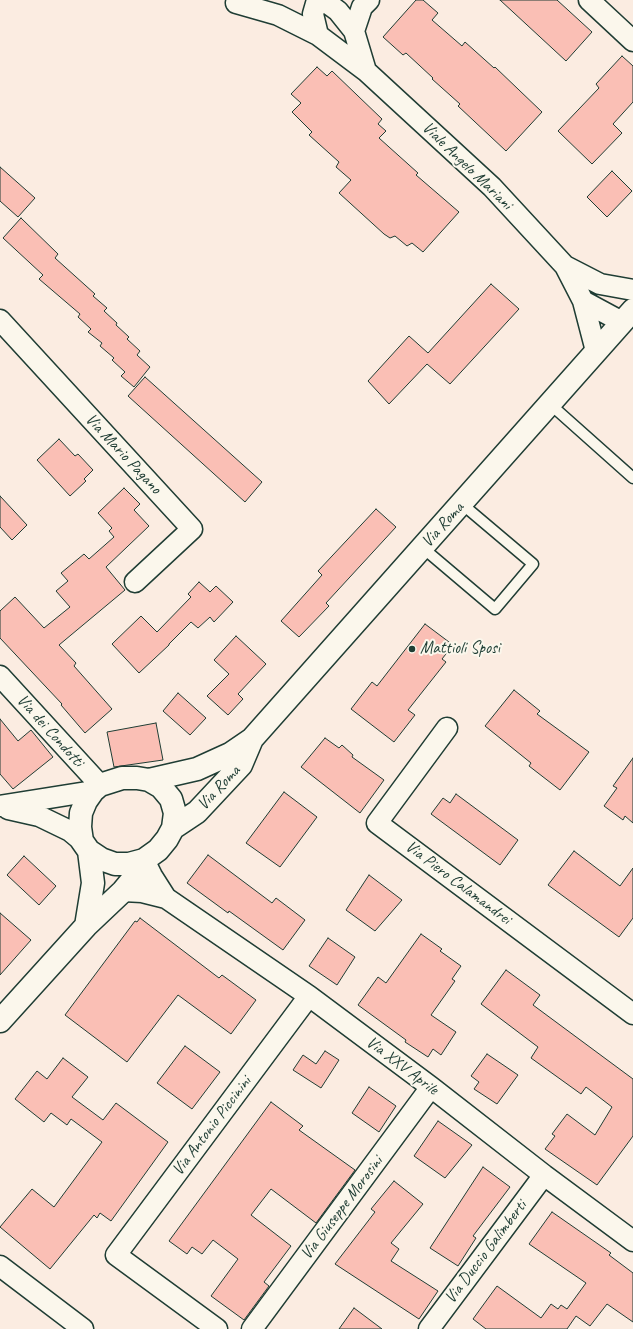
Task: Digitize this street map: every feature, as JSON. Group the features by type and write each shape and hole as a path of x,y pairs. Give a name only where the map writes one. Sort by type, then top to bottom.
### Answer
{"main road":[{"name":"Via Roma","path":"149,780 197,769 230,754 252,739 628,316"},
{"name":"Via Roma","path":"173,828 197,812 241,765 252,739"},
{"path":"86,846 101,860 114,864 129,864 144,860 158,850 167,839 173,828 175,813 171,799 161,787 149,780 122,778 96,788 86,801 81,813 80,827 86,846 93,883 86,926"},
{"path":"0,1021 86,926 123,891 137,874 144,860"}],"street":[{"path":"231,1 271,0"},
{"path":"317,0 313,14 318,35"},
{"path":"323,0 338,11 354,31 366,71"},
{"path":"354,31 362,6 368,0"},
{"path":"589,0 633,41"},
{"name":"Viale Angelo Mariani","path":"231,1 278,15 318,35 366,71 492,187 564,266 583,301 596,351"},
{"name":"Viale Angelo Mariani","path":"564,266 600,284 633,290"},
{"path":"600,284 628,316"},
{"path":"583,301 628,316"},
{"name":"Via Mario Pagano","path":"0,320 192,529 135,582"},
{"name":"Via dei Condotti","path":"0,676 96,788"},
{"name":"Via Piero Calamandrei","path":"446,728 377,823 633,1014"},
{"path":"0,807 96,788"},
{"path":"0,807 39,816 70,831 86,846"},
{"name":"Via XXV Aprile","path":"144,860 166,898"},
{"name":"Via XXV Aprile","path":"123,891 142,892 166,898 309,996 633,1241"},
{"name":"Via Antonio Piccinini","path":"217,1329 116,1255 309,996"},
{"name":"Via Giuseppe Morosini","path":"252,1329 431,1087"},
{"name":"Via Duccio Galimberti","path":"429,1329 544,1175"},
{"path":"0,1266 82,1329"}],"lane":[{"path":"550,404 633,478"},
{"path":"422,548 495,609 533,564 462,504"}],"building":[{"path":"416,0 423,0 438,13 432,20 462,46 465,42 494,68 495,67 542,112 506,151 458,106 460,104 432,79 433,78 406,53 403,55 383,37"},
{"path":"500,0 557,0 592,32 566,61"},
{"path":"622,56 633,66 633,102 613,124 622,133 592,164 558,131 599,88 596,84"},
{"path":"317,67 327,76 332,71 382,119 378,124 386,131 379,138 418,173 416,175 459,212 423,252 412,243 407,246 395,236 390,238 384,234 339,193 351,180 336,167 339,162 309,135 312,132 292,112 301,103 291,94"},
{"path":"0,167 35,198 18,217 0,201"},
{"path":"612,171 632,191 607,217 587,197"},
{"path":"21,218 58,254 55,258 95,294 93,296 107,308 104,311 129,337 127,339 140,351 137,355 150,367 134,387 121,376 125,372 112,360 114,358 100,346 102,343 88,332 91,329 78,317 80,314 39,279 43,275 3,238"},
{"path":"491,284 519,309 450,384 427,364 389,404 368,381 409,336 428,353"},
{"path":"145,377 262,482 245,502 128,396"},
{"path":"59,439 75,456 78,454 93,470 84,479 86,481 70,496 37,460"},
{"path":"124,488 140,504 134,510 149,526 106,567 125,590 59,645 76,663 74,666 112,709 85,733 61,705 62,704 0,638 0,611 15,597 44,628 70,607 56,591 68,581 61,573 84,554 89,559 114,537 109,531 112,528 98,513"},
{"path":"0,496 27,525 12,540 0,527"},
{"path":"376,509 396,527 326,603 329,606 299,637 281,621 322,575 318,571"},
{"path":"199,582 210,592 216,586 233,602 214,622 210,617 198,628 191,622 139,673 112,644 141,616 157,632 191,597 188,594"},
{"path":"425,624 453,645 442,659 446,662 408,710 415,715 394,742 351,709 372,682 377,686"},
{"path":"236,636 266,664 238,694 243,699 228,715 207,696 229,674 214,660"},
{"path":"514,690 540,711 537,714 589,752 560,790 529,766 531,763 485,726"},
{"path":"178,693 206,718 190,735 163,711"},
{"path":"0,719 18,741 31,730 53,757 13,789 0,774"},
{"path":"156,723 163,760 114,767 107,732"},
{"path":"325,738 339,748 342,745 353,755 352,757 384,780 360,813 301,767"},
{"path":"633,758 633,823 625,816 623,820 604,806 617,788 613,786"},
{"path":"284,792 317,817 280,867 246,843"},
{"path":"456,794 518,840 500,865 431,814 443,798 450,803"},
{"path":"574,851 620,886 633,868 633,918 619,937 548,885"},
{"path":"208,855 272,903 276,898 305,920 283,950 187,883"},
{"path":"24,856 56,886 39,905 7,875"},
{"path":"369,875 402,900 375,931 346,910"},
{"path":"0,913 31,940 0,975"},
{"path":"140,918 219,978 222,975 256,1000 231,1034 178,995 127,1062 65,1015 135,921 137,922"},
{"path":"421,934 442,949 440,951 461,966 452,979 455,981 431,1015 456,1032 441,1055 433,1049 428,1057 405,1042 406,1040 358,1005 378,977 386,983"},
{"path":"328,938 355,957 337,985 309,966"},
{"path":"506,970 540,995 533,1005 633,1079 633,1136 597,1185 545,1149 555,1136 552,1134 567,1114 595,1135 612,1107 586,1087 581,1094 531,1058 538,1047 481,1004"},
{"path":"185,1046 220,1072 192,1109 157,1083"},
{"path":"325,1051 339,1060 321,1088 293,1070 303,1055 316,1064"},
{"path":"487,1054 518,1075 497,1104 474,1089 479,1082 471,1076"},
{"path":"63,1058 88,1077 72,1097 103,1120 116,1103 168,1142 111,1221 100,1213 97,1218 94,1215 50,1269 0,1227 32,1189 54,1207 102,1142 71,1119 67,1125 51,1113 44,1122 15,1099 37,1071 47,1079"},
{"path":"369,1087 396,1106 379,1132 352,1113"},
{"path":"271,1102 303,1126 299,1130 355,1170 316,1223 271,1189 251,1215 291,1246 264,1282 269,1286 244,1320 211,1296 238,1259 213,1240 202,1254 192,1247 187,1254 169,1241"},
{"path":"438,1121 472,1145 445,1178 414,1156"},
{"path":"483,1167 510,1187 473,1236 476,1238 458,1266 430,1248"},
{"path":"394,1181 423,1204 391,1243 399,1249 391,1261 438,1291 419,1319 335,1264 375,1212 371,1209"},
{"path":"552,1212 611,1253 609,1255 633,1273 633,1322 607,1304 590,1326 576,1316 567,1329 486,1329 473,1319 497,1286 541,1318 551,1304 558,1309 561,1305 567,1309 586,1283 529,1244"},
{"path":"354,1308 382,1329 339,1329"}],"place":[{"name":"Mattioli Sposi","path":"412,649"}]}
